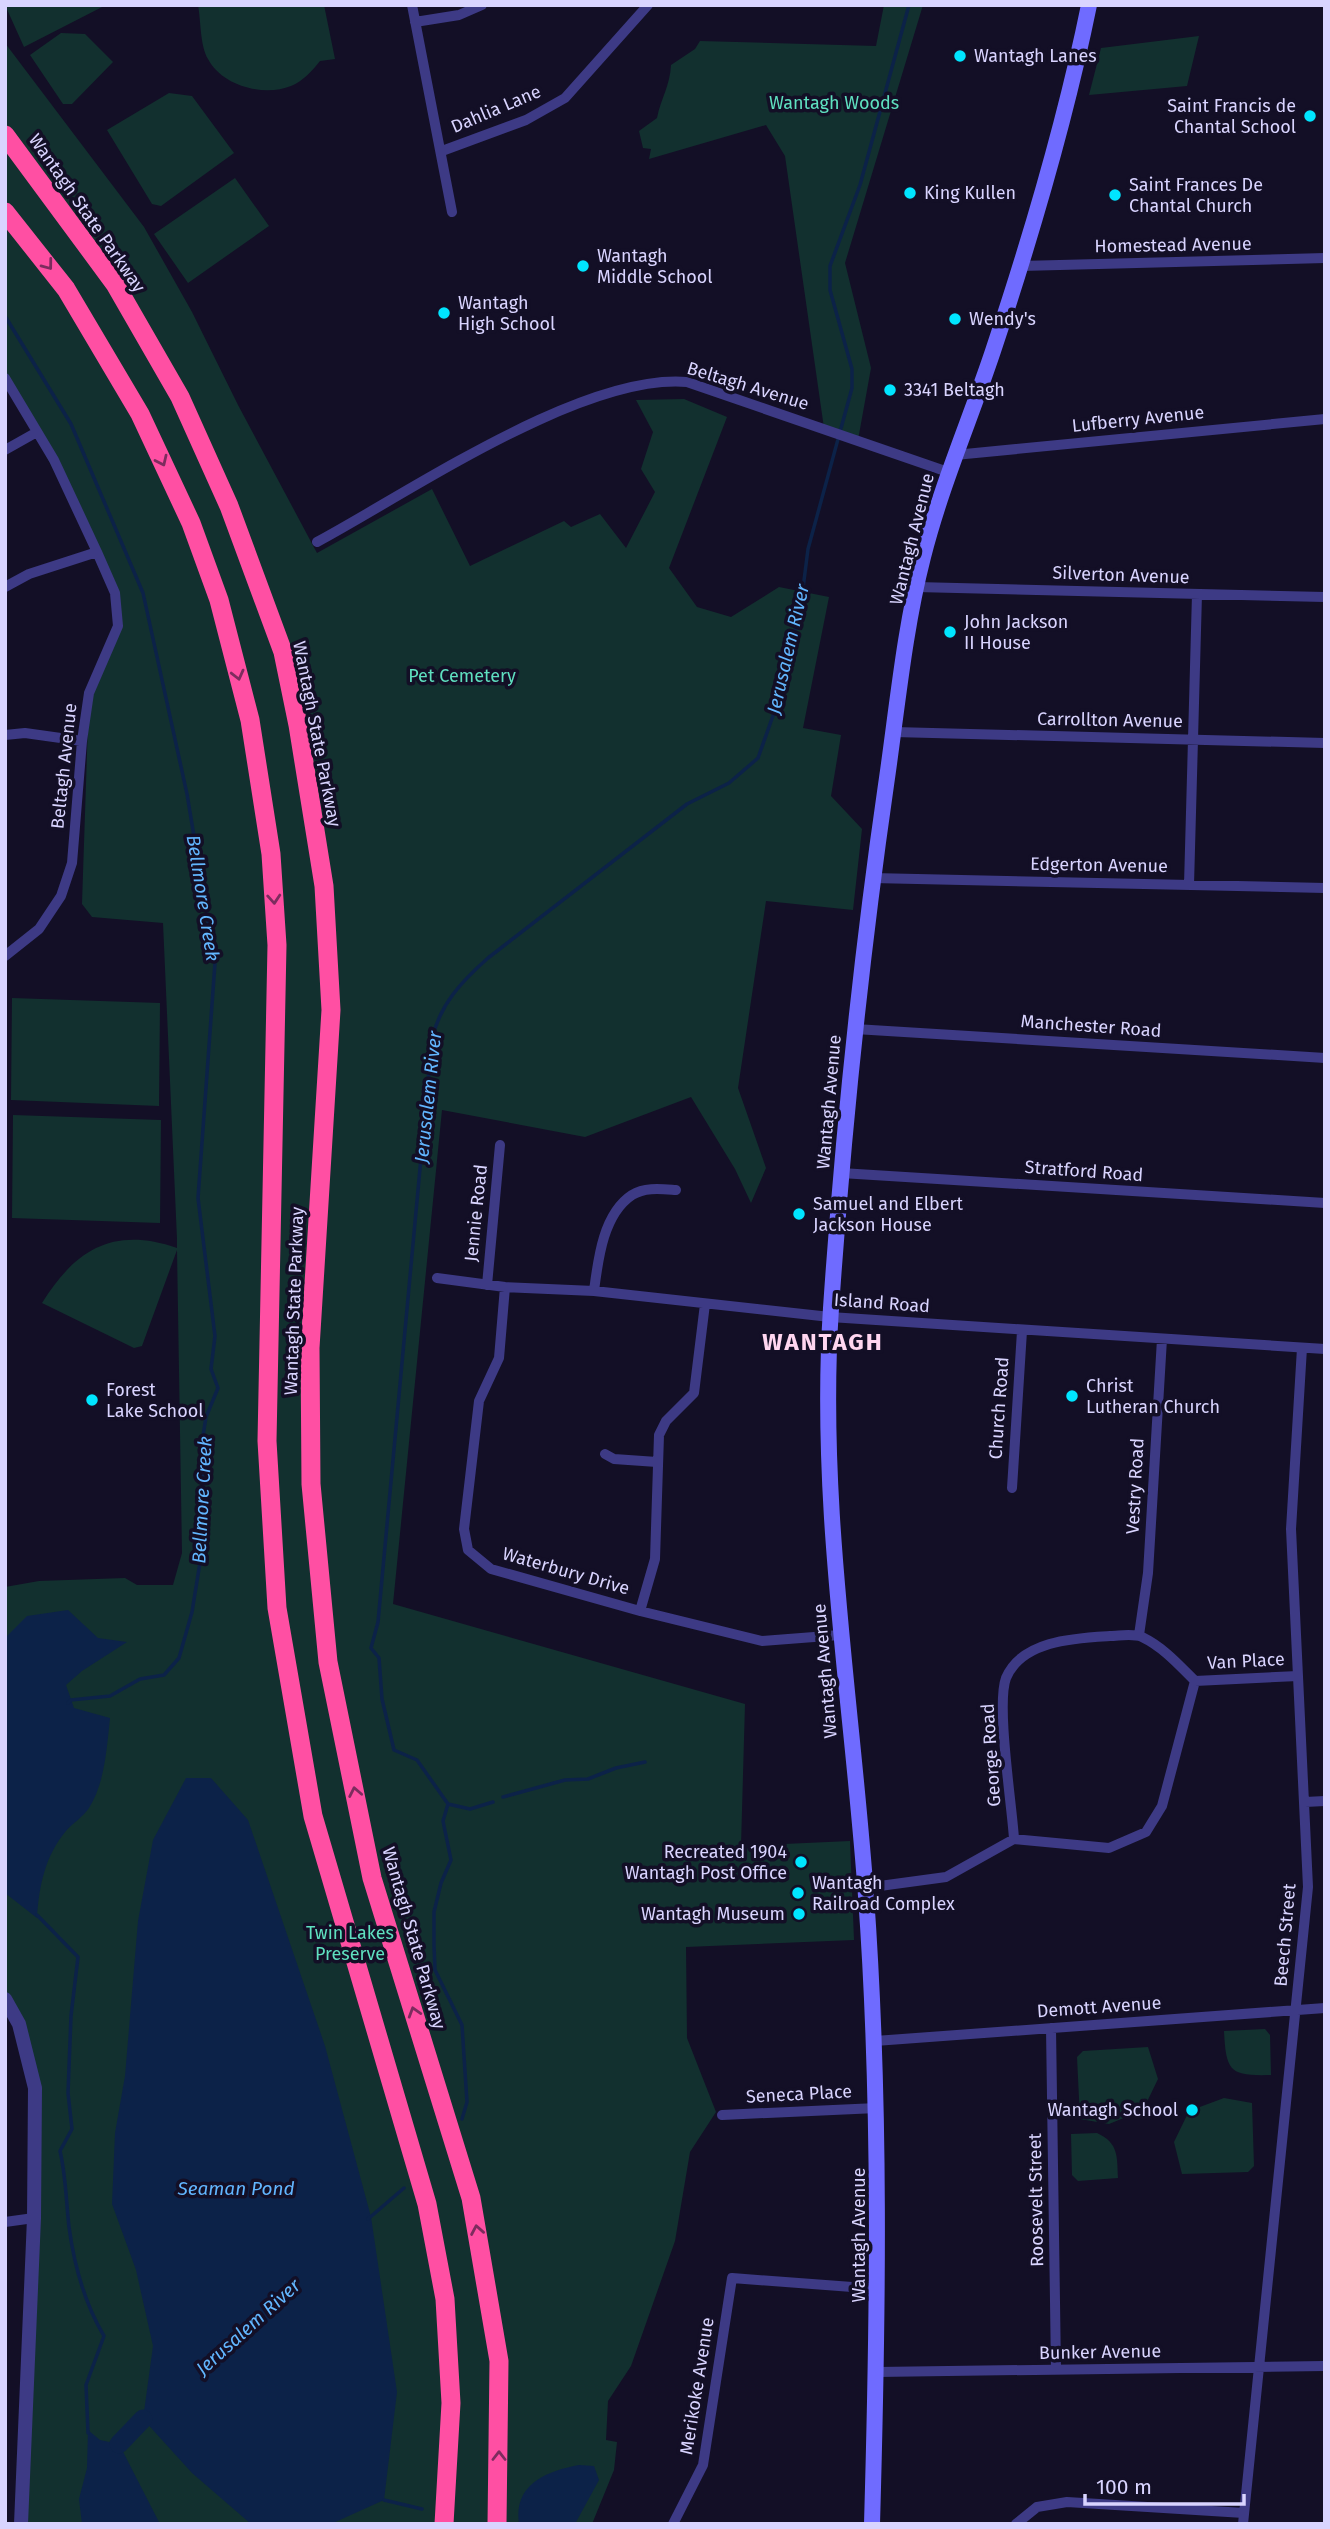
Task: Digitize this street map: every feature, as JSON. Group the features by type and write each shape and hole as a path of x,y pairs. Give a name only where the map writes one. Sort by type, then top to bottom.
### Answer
{"highway":[{"name":"Wantagh State Parkway","path":"5,135 115,284 180,397 229,506 285,664 324,886 331,1010 310,1348 311,1483 328,1662 372,1878 471,2198 499,2361 497,2524"},
{"name":"Wantagh State Parkway","path":"5,212 66,289 140,414 191,523 219,600 250,720 271,854 277,945 267,1441 277,1608 313,1816 427,2204 442,2286 451,2403 444,2524"}],"main road":[{"name":"Wantagh Avenue","path":"873,2524 879,2288 875,2041 865,1888 841,1635 829,1441 830,1317 841,1173 873,878 916,587 947,472 1021,266 1069,97 1089,5"}],"street":[{"path":"412,5 452,212"},
{"path":"415,22 459,15 482,5"},
{"name":"Dahlia Lane","path":"442,151 526,120 565,98 648,5"},
{"name":"Homestead Avenue","path":"1021,266 1325,258"},
{"name":"Beltagh Avenue","path":"5,378 54,460 97,552 115,593 118,626 89,694 82,741 72,863 61,896 39,929 5,956"},
{"name":"Beltagh Avenue","path":"317,542 547,414 662,380 687,382 947,472"},
{"name":"Lufberry Avenue","path":"955,455 1325,419"},
{"path":"5,450 37,432"},
{"path":"5,587 29,574 97,552"},
{"name":"Silverton Avenue","path":"916,587 1325,597"},
{"path":"1189,885 1197,594"},
{"name":"Carrollton Avenue","path":"894,732 1325,743"},
{"path":"5,735 25,733 82,741"},
{"name":"Edgerton Avenue","path":"873,878 1325,888"},
{"name":"Manchester Road","path":"855,1029 1325,1058"},
{"name":"Jennie Road","path":"487,1285 500,1145"},
{"name":"Stratford Road","path":"841,1173 1325,1203"},
{"path":"594,1291 600,1251 623,1203 633,1194 649,1189 676,1190"},
{"name":"Island Road","path":"437,1278 505,1287 594,1291 830,1317 1325,1349"},
{"name":"Waterbury Drive","path":"505,1287 499,1358 479,1401 464,1529 468,1550 491,1569 640,1611 762,1641 841,1635"},
{"path":"640,1611 655,1559 657,1462 661,1427 688,1401 698,1383 705,1304"},
{"name":"Church Road","path":"1012,1488 1022,1331"},
{"name":"Vestry Road","path":"1139,1635 1148,1573 1162,1339"},
{"name":"Beech Street","path":"1244,2519 1308,1887 1291,1529 1302,1348"},
{"path":"605,1454 614,1459 657,1462"},
{"path":"865,1888 946,1877 1014,1839 1109,1848 1146,1832 1162,1806 1195,1681 1168,1654 1139,1635"},
{"name":"George Road","path":"1014,1839 1002,1703 1007,1678 1032,1650 1072,1638 1139,1635"},
{"name":"Van Place","path":"1195,1681 1298,1676"},
{"path":"1305,1802 1325,1801"},
{"path":"5,1999 19,2024 34,2088 34,2218 21,2524"},
{"name":"Demott Avenue","path":"875,2041 1325,2008"},
{"name":"Roosevelt Street","path":"1051,2028 1056,2370"},
{"name":"Seneca Place","path":"722,2115 877,2108"},
{"path":"5,2222 34,2218"},
{"name":"Merikoke Avenue","path":"673,2524 703,2465 732,2278 879,2288"},
{"name":"Bunker Avenue","path":"877,2372 1325,2366"},
{"path":"1016,2524 1037,2507 1067,2502 1244,2519"}],"green space":[{"path":"5,5 106,5 24,47"},
{"path":"198,5 324,5 335,59 320,61 291,86 269,90 245,87 223,76 205,54"},
{"name":"Wantagh Woods","path":"884,5 923,5 845,263 871,368 858,440 824,428 785,156 766,125 649,159 651,149 643,148 639,131 657,118 671,65 695,49 700,41 876,46"},
{"path":"61,33 85,34 113,62 72,104 63,104 30,55"},
{"path":"1199,36 1187,86 1089,95 1101,48"},
{"name":"Twin Lakes Preserve","path":"5,43 144,227 192,312 317,553 432,489 470,566 564,521 571,527 600,514 626,548 655,492 641,469 653,432 636,400 684,399 727,417 669,568 697,607 731,617 779,587 829,597 803,728 841,735 831,796 862,829 853,910 766,901 738,1088 766,1168 751,1203 735,1169 691,1097 585,1137 442,1110 393,1604 745,1704 741,1846 850,1841 854,1940 686,1947 687,2038 716,2112 690,2152 675,2241 631,2366 608,2401 606,2440 617,2442 614,2470 592,2524 27,2524 38,2200 27,2039 5,1992 5,1587 39,1581 125,1578 137,1585 173,1585 182,1553 177,1250 142,1346 134,1348 42,1303 68,1269 98,1247 134,1240 177,1248 177,1239 163,923 92,917 82,904 89,693 118,626 115,593 97,552 5,378"},
{"path":"169,93 192,96 234,153 161,206 152,204 107,130"},
{"path":"235,178 269,226 188,283 154,234"},
{"path":"12,998 160,1003 159,1106 11,1100"},
{"path":"13,1115 161,1120 160,1223 12,1218"},
{"path":"1265,2029 1270,2035 1271,2075 1247,2074 1233,2069 1226,2055 1224,2031"},
{"path":"1148,2047 1158,2079 1143,2110 1109,2124 1080,2119 1077,2057 1083,2051"},
{"path":"1224,2098 1252,2103 1254,2166 1248,2172 1182,2174 1174,2142 1189,2111"},
{"path":"1097,2133 1113,2146 1117,2157 1118,2178 1078,2181 1072,2175 1071,2134"}],"water":[{"path":"68,1610 98,1638 127,1642 82,1671 66,1685 74,1708 110,1718 106,1752 102,1776 94,1798 87,1811 59,1841 48,1861 39,1894 37,1918 5,1893 5,1638 27,1616"},
{"name":"Seaman Pond","path":"186,1778 211,1778 248,1820 325,2046 371,2217 397,2392 384,2500 331,2524 251,2524 192,2473 143,2419 153,2346 136,2270 112,2204 115,2133 125,2076 138,1921 153,1840"},
{"path":"88,2430 100,2440 119,2444 160,2524 82,2524 79,2499 87,2468"},
{"path":"579,2465 594,2466 599,2480 575,2524 519,2524 521,2499 527,2489 544,2476"}],"waterway":[{"name":"Jerusalem River","path":"462,2119 467,2102 462,2025 435,1970 434,1912 441,1883 451,1860 443,1821 448,1804 417,1760 394,1750 382,1699 379,1658 371,1648 378,1622 432,1039 446,1004 469,975 488,958 687,804 729,783 758,758 780,696 801,604 808,549 852,388 852,369 830,290 830,266 860,185 909,5"},
{"name":"Bellmore Creek","path":"5,316 71,424 143,593 187,794 215,963 198,1198 215,1336 211,1369 218,1388 206,1417 203,1436 202,1550 192,1612 179,1658 164,1675 140,1679 110,1696 71,1700 68,1703"},
{"path":"503,1797 565,1780 588,1779 616,1768 645,1762"},
{"path":"448,1804 470,1809 493,1802"},
{"name":"Bellmore Creek","path":"37,1915 78,1957 71,2016 68,2093 72,2129 60,2151 77,2269 91,2311 104,2336 86,2385 88,2433"},
{"name":"Jerusalem River","path":"368,2219 404,2188"},
{"name":"Jerusalem River","path":"117,2447 145,2417"},
{"name":"Jerusalem River","path":"119,2444 143,2419"},
{"path":"384,2500 422,2509"}],"place":[{"name":"Wantagh Lanes","path":"960,56"},
{"name":"Saint Francis de Chantal School","path":"1310,116"},
{"name":"King Kullen","path":"910,193"},
{"name":"Saint Frances De Chantal Church","path":"1115,195"},
{"name":"Wantagh Middle School","path":"583,266"},
{"name":"Wantagh High School","path":"444,313"},
{"name":"Wendy's","path":"955,319"},
{"name":"3341 Beltagh","path":"890,390"},
{"name":"John Jackson II House","path":"950,632"},
{"name":"Samuel and Elbert Jackson House","path":"799,1214"},
{"name":"Christ Lutheran Church","path":"1072,1396"},
{"name":"Forest Lake School","path":"92,1400"},
{"name":"Recreated 1904 Wantagh Post Office","path":"801,1862"},
{"name":"Wantagh Railroad Complex","path":"798,1893"},
{"name":"Wantagh Museum","path":"799,1914"},
{"name":"Wantagh School","path":"1192,2110"}],"district":[{"name":"WANTAGH","path":"823,1342"}],"park label":[{"name":"Pet Cemetery","path":"462,676"}]}
